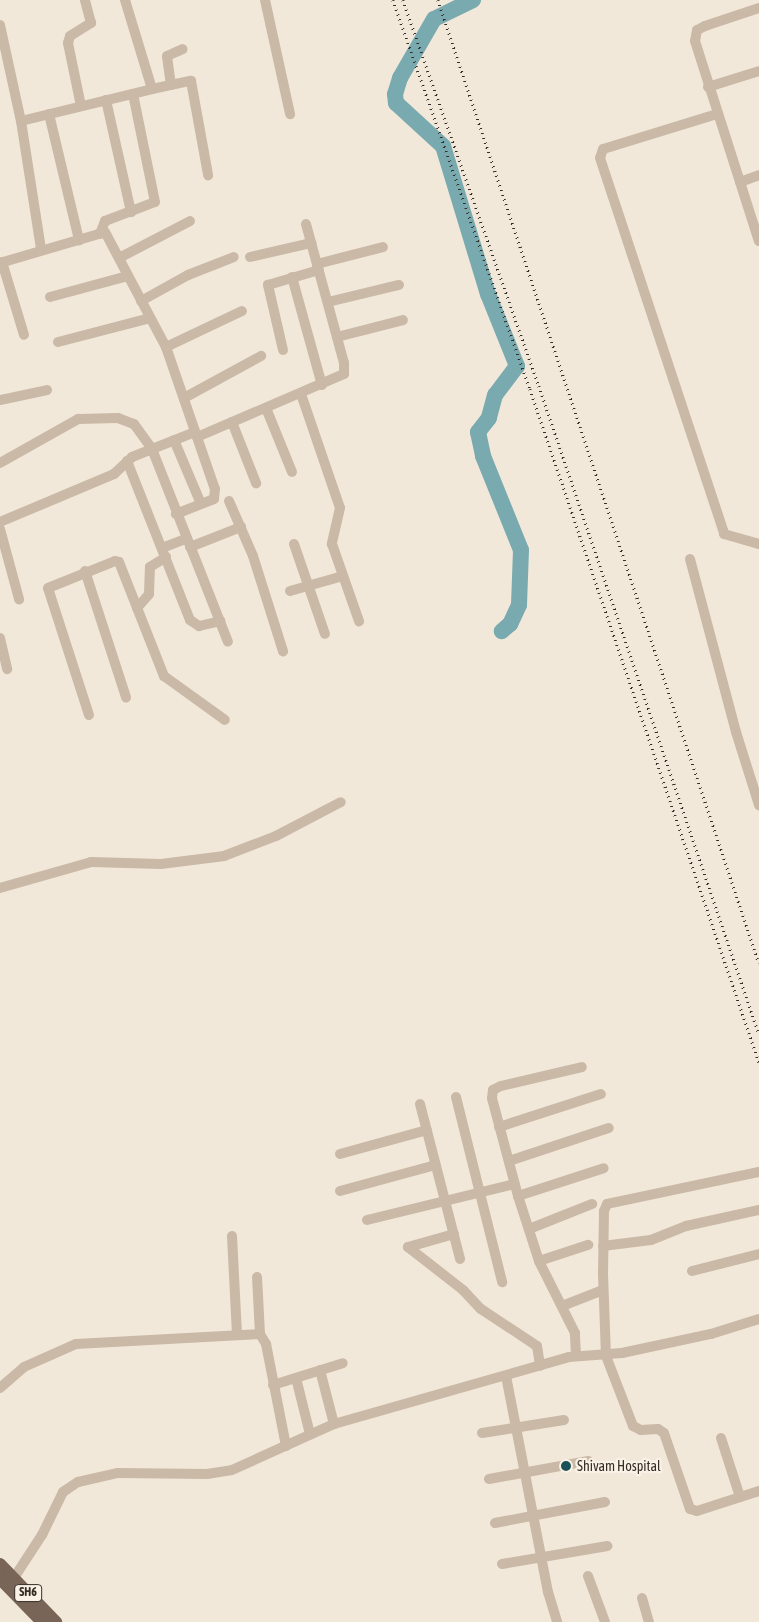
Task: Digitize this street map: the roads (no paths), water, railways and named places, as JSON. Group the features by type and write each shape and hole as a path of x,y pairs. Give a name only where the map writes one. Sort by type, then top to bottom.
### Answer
{"main road":[{"name":"SH6","path":"0,1564 7,1581 42,1622"},
{"name":"SH6","path":"7,1581 56,1622"}],"street":[{"path":"81,106 68,43 70,36 91,22 85,0"},
{"path":"125,0 152,89"},
{"path":"265,0 290,114"},
{"path":"759,8 697,30 695,47 759,241"},
{"path":"0,25 21,121 41,249"},
{"path":"171,85 167,56 183,49"},
{"path":"708,87 759,71"},
{"path":"21,121 191,81 208,175"},
{"path":"100,234 105,221 155,202 133,94"},
{"path":"106,100 131,212"},
{"path":"49,114 79,240"},
{"path":"717,114 603,149 600,158 724,534 759,544"},
{"path":"740,182 759,175"},
{"path":"118,258 190,221"},
{"path":"0,522 114,474 127,461 152,449 232,422 338,378 346,370 306,224"},
{"path":"24,335 1,262 105,232 166,347 216,494 214,499 176,514"},
{"path":"250,257 311,243"},
{"path":"283,350 268,285 383,247"},
{"path":"141,301 188,275 234,257"},
{"path":"50,297 128,276"},
{"path":"292,276 322,385"},
{"path":"328,302 399,285"},
{"path":"166,347 242,311"},
{"path":"58,342 150,318"},
{"path":"337,337 403,320"},
{"path":"184,398 261,356"},
{"path":"0,400 47,390"},
{"path":"301,394 340,508 340,522 332,538 359,621"},
{"path":"266,408 292,472"},
{"path":"0,463 71,422 89,417 118,418 134,424 152,449 228,642"},
{"path":"232,422 256,483"},
{"path":"174,440 201,504"},
{"path":"127,461 194,625 220,621"},
{"path":"229,501 253,556 283,650"},
{"path":"137,608 150,594 150,567 164,553 188,543 240,527"},
{"path":"0,529 3,549 19,599"},
{"path":"294,544 325,634"},
{"path":"690,559 736,732 759,805"},
{"path":"89,715 48,592 52,584 110,562 119,562 164,676 225,720"},
{"path":"85,572 126,697"},
{"path":"290,591 343,576"},
{"path":"0,638 7,669"},
{"path":"0,888 91,862 162,864 224,856 276,836 341,802"},
{"path":"576,1355 575,1333 539,1261 518,1196 499,1127 493,1090 582,1067"},
{"path":"499,1127 601,1094"},
{"path":"456,1097 502,1282"},
{"path":"420,1104 460,1259"},
{"path":"508,1160 609,1128"},
{"path":"340,1154 427,1130"},
{"path":"340,1191 436,1165"},
{"path":"518,1196 604,1168"},
{"path":"759,1172 607,1204 603,1246 606,1356 633,1426 641,1430 658,1429 664,1433 690,1509 697,1511 759,1491"},
{"path":"367,1220 446,1199 515,1184"},
{"path":"529,1229 592,1204"},
{"path":"603,1246 652,1240 686,1226 759,1210"},
{"path":"454,1234 408,1247 463,1290 481,1309 537,1346 540,1366"},
{"path":"232,1236 237,1334"},
{"path":"539,1261 588,1245"},
{"path":"692,1271 759,1254"},
{"path":"257,1277 260,1334 266,1344 286,1446"},
{"path":"562,1306 603,1290"},
{"path":"7,1581 64,1492 78,1482 118,1473 207,1474 232,1470 334,1424 576,1355 606,1356 711,1334 759,1319"},
{"path":"0,1388 24,1367 76,1344 260,1334"},
{"path":"273,1385 343,1363"},
{"path":"320,1370 334,1424"},
{"path":"506,1376 541,1558 557,1622"},
{"path":"296,1378 310,1434"},
{"path":"482,1433 564,1420"},
{"path":"721,1438 740,1497"},
{"path":"489,1479 588,1461"},
{"path":"495,1522 605,1502"},
{"path":"502,1564 607,1546"},
{"path":"588,1576 604,1622"},
{"path":"642,1598 649,1622"}],"waterway":[{"path":"473,0 434,19 400,78 395,94 396,103 443,146 488,294 517,366 495,395 489,418 478,432 483,456 521,550 519,605 510,624 502,631"}],"railway":[{"path":"393,0 530,389 759,1062"},
{"path":"403,0 539,386 759,1034"},
{"path":"438,0 759,963"}],"place":[{"name":"Shivam Hospital","path":"566,1466"}]}
